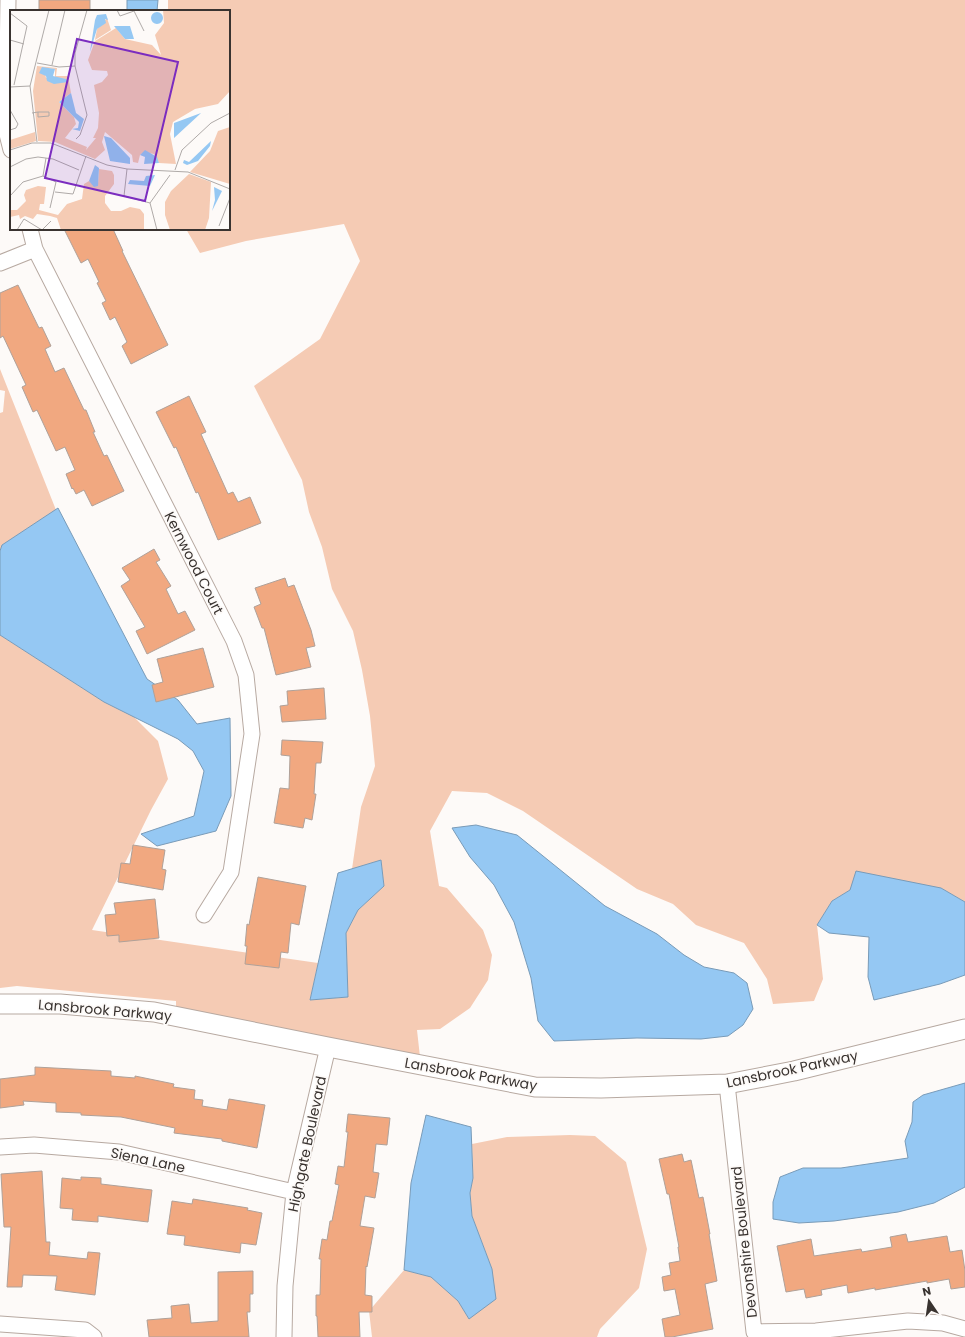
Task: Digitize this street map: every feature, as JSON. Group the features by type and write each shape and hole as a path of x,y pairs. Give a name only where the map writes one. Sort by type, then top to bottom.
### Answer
{"street":[{"path":"8,0 6,130 10,146"},
{"name":"Kernwood Court","path":"30,230 35,249 230,634 246,675 252,734 231,872 204,915"},
{"path":"0,263 35,249"},
{"name":"Lansbrook Parkway","path":"0,1004 60,1004 154,1012 535,1087 601,1088 727,1084 794,1071 965,1029"},
{"name":"Highgate Boulevard","path":"284,1337 285,1286 294,1192 328,1047"},
{"name":"Devonshire Boulevard","path":"727,1084 752,1335 816,1331 908,1320 943,1323 965,1329"},
{"name":"Siena Lane","path":"0,1147 34,1145 119,1152 294,1192"},
{"path":"0,1324 85,1330 94,1337"}],"shaded area":[{"path":"168,0 965,0 965,902 941,888 850,890 832,901 817,925 823,979 814,1001 773,1004 767,979 744,943 696,925 673,904 637,889 523,811 487,793 452,791 430,831 439,886 447,888 483,930 492,955 488,980 470,1008 440,1029 417,1030 420,1057 176,1008 176,1001 17,986 0,988 0,635 104,702 133,716 158,741 168,779 151,810 92,930 318,963 310,1000 348,997 346,933 358,910 384,886 381,860 352,869 361,807 375,766 370,716 353,631 332,589 322,547 309,512 302,480 254,386 320,339 360,261 344,224 246,241 200,253 187,230 230,230 230,10 168,10"},
{"path":"0,369 56,510 2,545 0,551 0,413 3,412 5,391 0,390"},
{"path":"570,1135 595,1136 626,1162 647,1249 639,1288 600,1329 597,1337 372,1337 369,1311 404,1270 431,1277 458,1301 469,1319 492,1269 472,1216 470,1193 473,1178 472,1144 507,1137"}],"water":[{"path":"127,0 158,0 157,10 127,10"},
{"path":"58,508 147,679 178,700 197,724 230,718 231,796 216,831 157,846 141,834 194,816 204,771 193,751 178,739 104,702 0,635 0,551 2,545"},
{"path":"476,825 517,835 605,906 657,934 684,955 704,967 734,973 747,983 753,1009 743,1025 728,1036 701,1039 637,1038 554,1041 538,1021 531,978 514,922 494,885 470,857 452,828"},
{"path":"381,860 384,886 358,910 346,933 348,997 310,1000 338,873"},
{"path":"856,871 941,888 965,902 965,975 940,984 874,1000 868,977 869,937 829,933 817,925 832,901 850,890"},
{"path":"965,1083 965,1187 934,1203 898,1212 834,1221 799,1223 773,1219 773,1202 780,1177 803,1168 841,1168 908,1158 905,1141 912,1122 913,1102 923,1095"},
{"path":"426,1115 471,1127 473,1178 470,1193 472,1216 492,1269 496,1299 469,1319 458,1301 431,1277 404,1270 411,1183"}],"building":[{"path":"39,0 90,0 90,10 39,10"},
{"path":"64,230 113,230 122,251 168,345 131,364 122,346 127,342 115,317 110,320 102,303 106,301 88,259 81,263"},
{"path":"18,285 39,328 42,327 51,346 45,349 55,372 64,368 84,410 86,410 95,432 93,432 104,456 107,455 124,491 92,506 84,490 76,494 73,488 72,489 66,474 75,470 65,447 56,451 37,410 33,412 22,387 26,385 3,336 0,338 0,293"},
{"path":"189,396 206,432 201,434 228,494 233,492 238,502 250,497 261,523 218,540 198,492 196,493 176,447 174,448 156,412"},
{"path":"154,549 160,560 156,562 171,586 166,589 178,614 185,611 195,630 147,654 136,631 145,627 121,586 130,580 122,568"},
{"path":"285,578 288,587 294,585 311,630 315,646 306,648 311,667 276,675 264,628 262,628 254,607 261,604 255,588"},
{"path":"203,648 214,687 156,702 152,685 163,682 157,659"},
{"path":"324,688 326,719 282,722 280,706 288,705 287,691"},
{"path":"282,740 323,742 321,763 316,763 314,794 316,794 312,820 305,818 303,828 274,823 280,788 289,789 290,756 281,755"},
{"path":"133,845 165,850 162,869 166,870 163,890 118,882 121,863 130,864"},
{"path":"258,877 306,886 299,925 291,923 288,953 281,952 279,968 245,964 247,924 249,925"},
{"path":"155,899 159,938 119,942 119,935 107,936 105,915 116,914 114,903"},
{"path":"35,1067 111,1071 111,1076 135,1078 135,1076 174,1084 173,1087 195,1090 194,1099 203,1100 202,1106 227,1110 229,1099 265,1105 257,1148 222,1141 222,1139 174,1133 175,1128 121,1117 56,1112 56,1103 23,1101 24,1105 0,1108 0,1079 35,1075"},
{"path":"348,1114 390,1118 387,1145 376,1144 373,1172 379,1173 375,1198 365,1196 360,1226 374,1228 367,1267 366,1266 365,1295 372,1296 372,1312 359,1312 360,1337 318,1337 316,1295 320,1295 321,1259 319,1259 322,1239 327,1240 330,1221 332,1221 339,1185 335,1184 338,1166 344,1167 348,1132 346,1132"},
{"path":"682,1154 684,1162 691,1160 699,1198 703,1197 710,1234 717,1281 705,1284 713,1329 665,1337 662,1319 680,1315 675,1289 664,1291 662,1277 671,1275 669,1263 680,1261 679,1247 669,1194 667,1194 659,1159"},
{"path":"42,1171 46,1242 50,1242 49,1255 87,1259 88,1252 100,1253 95,1295 55,1290 57,1276 23,1275 22,1287 7,1287 11,1227 4,1227 1,1174"},
{"path":"81,1177 101,1178 101,1184 152,1190 148,1222 98,1216 98,1222 72,1220 73,1209 60,1208 62,1178 81,1180"},
{"path":"193,1199 248,1208 247,1210 262,1213 256,1245 241,1243 240,1253 184,1245 185,1236 167,1234 172,1201 192,1204"},
{"path":"906,1234 908,1242 947,1236 950,1252 962,1250 965,1271 965,1287 951,1289 949,1279 927,1283 927,1281 875,1290 875,1288 848,1293 847,1285 821,1290 822,1295 806,1298 804,1289 786,1292 777,1246 811,1239 814,1256 861,1249 862,1252 892,1247 890,1237"},
{"path":"253,1271 253,1294 250,1294 250,1312 247,1312 249,1337 149,1337 147,1320 172,1318 171,1306 189,1304 191,1323 218,1321 218,1272"}]}
